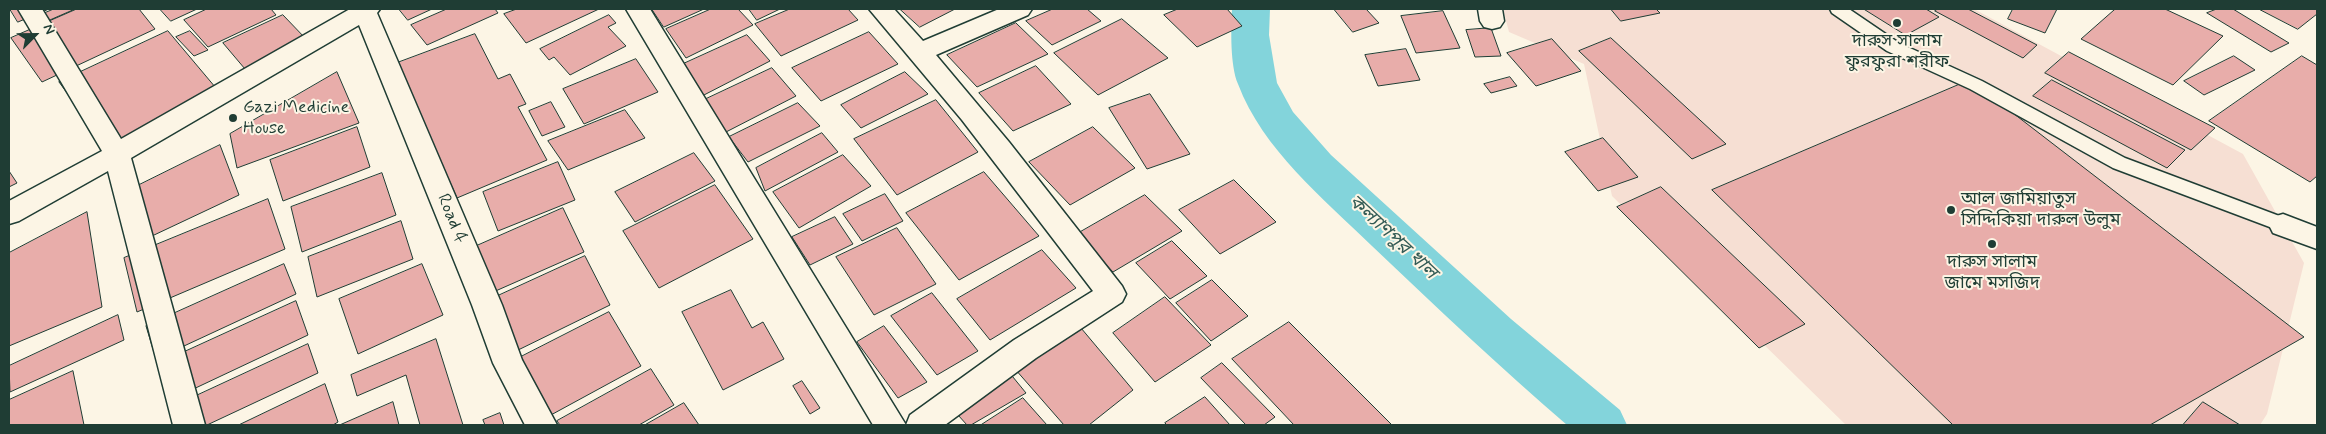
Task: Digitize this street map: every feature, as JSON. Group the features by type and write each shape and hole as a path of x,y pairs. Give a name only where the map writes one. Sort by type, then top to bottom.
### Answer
{"street":[{"path":"30,9 117,154 189,425"},
{"path":"9,214 117,154 366,9"},
{"name":"Road 4","path":"366,9 487,305 508,362 541,425"},
{"path":"638,9 890,425"},
{"path":"881,9 920,52 1014,166 1112,294 1026,349 921,425"},
{"path":"920,52 1020,9"},
{"path":"2282,224 2317,238"}],"lane":[{"path":"1838,9 1893,47 1976,85 2119,163 2282,224"}],"shaded area":[{"name":"আল জামিয়াতুস সিদ্দিকিয়া দারুল উলুম","path":"1503,9 1974,9 2243,154 2304,263 2267,414 2260,425 1846,425 1612,196 1584,64 1509,32"}],"building":[{"path":"10,9 49,9 18,22"},
{"path":"54,9 75,9 43,23 38,16"},
{"path":"77,9 139,9 155,29 42,82 11,38"},
{"path":"160,9 197,9 171,21"},
{"path":"207,9 271,9 276,15 208,47 184,20"},
{"path":"399,9 432,9 408,20"},
{"path":"447,9 495,9 498,13 427,45 411,25"},
{"path":"517,9 599,9 526,43 504,14"},
{"path":"652,9 704,9 664,27"},
{"path":"711,9 738,9 753,25 686,58 666,29"},
{"path":"749,9 780,9 757,20"},
{"path":"790,9 848,9 858,20 781,56 755,24"},
{"path":"900,9 955,9 920,27"},
{"path":"1053,9 1087,9 1101,21 1052,45 1026,21"},
{"path":"1178,9 1227,9 1242,26 1197,47 1164,15"},
{"path":"1334,9 1366,9 1379,23 1353,32"},
{"path":"1611,9 1656,9 1660,13 1621,21"},
{"path":"1864,9 1926,9 1939,17 1906,35"},
{"path":"1938,9 1968,9 2037,45 2023,58 1935,11"},
{"path":"2013,9 2057,9 2045,33 2008,19"},
{"path":"2112,9 2165,9 2223,36 2173,85 2081,39 2114,10"},
{"path":"2217,9 2233,9 2289,43 2271,52 2207,13"},
{"path":"2259,9 2317,9 2317,14 2298,29"},
{"path":"1443,11 1460,48 1416,53 1401,16"},
{"path":"283,15 306,39 245,69 223,43"},
{"path":"609,15 616,23 608,27 626,46 570,75 554,57 549,60 540,49"},
{"path":"1122,19 1168,58 1098,95 1054,53"},
{"path":"1016,23 1048,54 977,87 947,55"},
{"path":"1491,28 1501,56 1475,57 1466,30"},
{"path":"168,31 221,94 109,150 59,82"},
{"path":"190,31 208,50 194,56 176,37"},
{"path":"869,32 898,64 821,101 792,68"},
{"path":"475,34 498,79 510,74 526,104 518,107 547,160 457,198 397,63"},
{"path":"747,35 770,61 702,96 681,65"},
{"path":"1611,38 1726,144 1692,159 1579,51"},
{"path":"1552,39 1581,71 1536,86 1507,53"},
{"path":"1406,49 1420,80 1378,86 1365,55"},
{"path":"2069,52 2215,128 2191,150 2045,73"},
{"path":"2234,56 2255,70 2204,95 2184,81"},
{"path":"2302,56 2317,65 2317,176 2310,182 2209,121"},
{"path":"636,59 658,92 584,124 563,89"},
{"path":"1036,66 1071,104 1013,131 979,93"},
{"path":"772,68 796,96 726,132 704,100"},
{"path":"337,72 359,123 237,168 230,134"},
{"path":"905,72 928,94 861,128 841,105"},
{"path":"1510,77 1517,86 1491,93 1484,84"},
{"path":"1970,80 2304,337 2150,425 1953,425 1712,190"},
{"path":"2052,80 2185,150 2167,168 2033,96"},
{"path":"1150,94 1190,154 1147,169 1109,108"},
{"path":"936,100 978,152 897,195 854,139"},
{"path":"551,102 565,127 542,136 529,111"},
{"path":"798,103 820,126 748,162 729,137"},
{"path":"625,110 645,138 568,170 548,141"},
{"path":"357,127 370,167 283,201 270,160"},
{"path":"1093,127 1135,168 1070,205 1029,162"},
{"path":"822,133 838,152 765,191 756,168"},
{"path":"1603,138 1638,177 1598,191 1565,152"},
{"path":"220,145 239,195 135,244 115,197"},
{"path":"694,153 715,181 635,222 615,192"},
{"path":"843,155 871,186 799,228 773,192"},
{"path":"558,162 575,200 498,231 483,192"},
{"path":"9,171 17,183 9,187"},
{"path":"984,172 1039,236 959,280 906,213"},
{"path":"382,173 396,215 302,252 291,207"},
{"path":"1234,180 1276,222 1220,254 1179,210"},
{"path":"715,185 753,239 659,288 623,231"},
{"path":"1661,187 1805,324 1759,348 1617,207"},
{"path":"885,194 903,221 862,241 843,214"},
{"path":"1145,195 1182,231 1113,272 1077,234"},
{"path":"268,199 285,249 137,312 124,258"},
{"path":"563,208 584,252 491,293 472,248"},
{"path":"87,212 102,307 9,346 9,253"},
{"path":"835,217 853,244 810,265 792,237"},
{"path":"401,221 413,259 317,297 308,257"},
{"path":"897,228 936,284 874,315 836,257"},
{"path":"1172,241 1207,276 1170,299 1136,263"},
{"path":"1042,250 1076,288 990,340 957,299"},
{"path":"585,256 610,305 512,353 489,300"},
{"path":"284,264 296,294 156,359 146,326"},
{"path":"422,264 443,315 358,354 339,299"},
{"path":"1212,280 1248,316 1211,341 1176,303"},
{"path":"731,290 752,328 763,322 784,359 723,390 682,312"},
{"path":"932,293 978,351 937,375 891,316"},
{"path":"1165,297 1211,345 1155,382 1113,333"},
{"path":"296,301 308,335 168,401 158,364"},
{"path":"609,312 641,366 538,422 509,363"},
{"path":"118,315 124,340 10,392 9,366"},
{"path":"1289,322 1392,425 1294,425 1232,359"},
{"path":"884,326 927,382 898,398 857,342"},
{"path":"1081,328 1133,390 1089,425 1064,425 1015,369"},
{"path":"436,339 463,425 420,425 406,375 357,396 351,375"},
{"path":"308,344 318,373 207,425 174,425 170,408"},
{"path":"1222,363 1275,417 1264,425 1246,425 1201,378"},
{"path":"651,369 674,405 639,425 560,425 557,421"},
{"path":"73,371 84,425 9,425 9,400"},
{"path":"1008,371 1026,393 971,425 967,425 949,405"},
{"path":"802,381 820,408 810,414 793,386"},
{"path":"325,384 338,422 333,425 239,425"},
{"path":"1205,397 1230,425 1167,425 1165,423"},
{"path":"1023,398 1047,425 981,425"},
{"path":"393,402 399,425 340,425"},
{"path":"2203,402 2240,425 2183,425"},
{"path":"684,403 699,425 645,425"},
{"path":"500,413 504,425 485,425 483,420"}],"waterway":[{"name":"কল্যাণপুর খাল","path":"1251,9 1250,35 1257,83 1278,122 1316,166 1494,333 1602,425"}],"place":[{"name":"দারুস সালাম ফুরফুরা শরীফ","path":"1897,23"},
{"name":"Gazi Medicine House","path":"233,118"},
{"name":"আল জামিয়াতুস সিদ্দিকিয়া দারুল উলুম","path":"1951,210"},
{"name":"দারুস সালাম জামে মসজিদ","path":"1992,244"}]}
